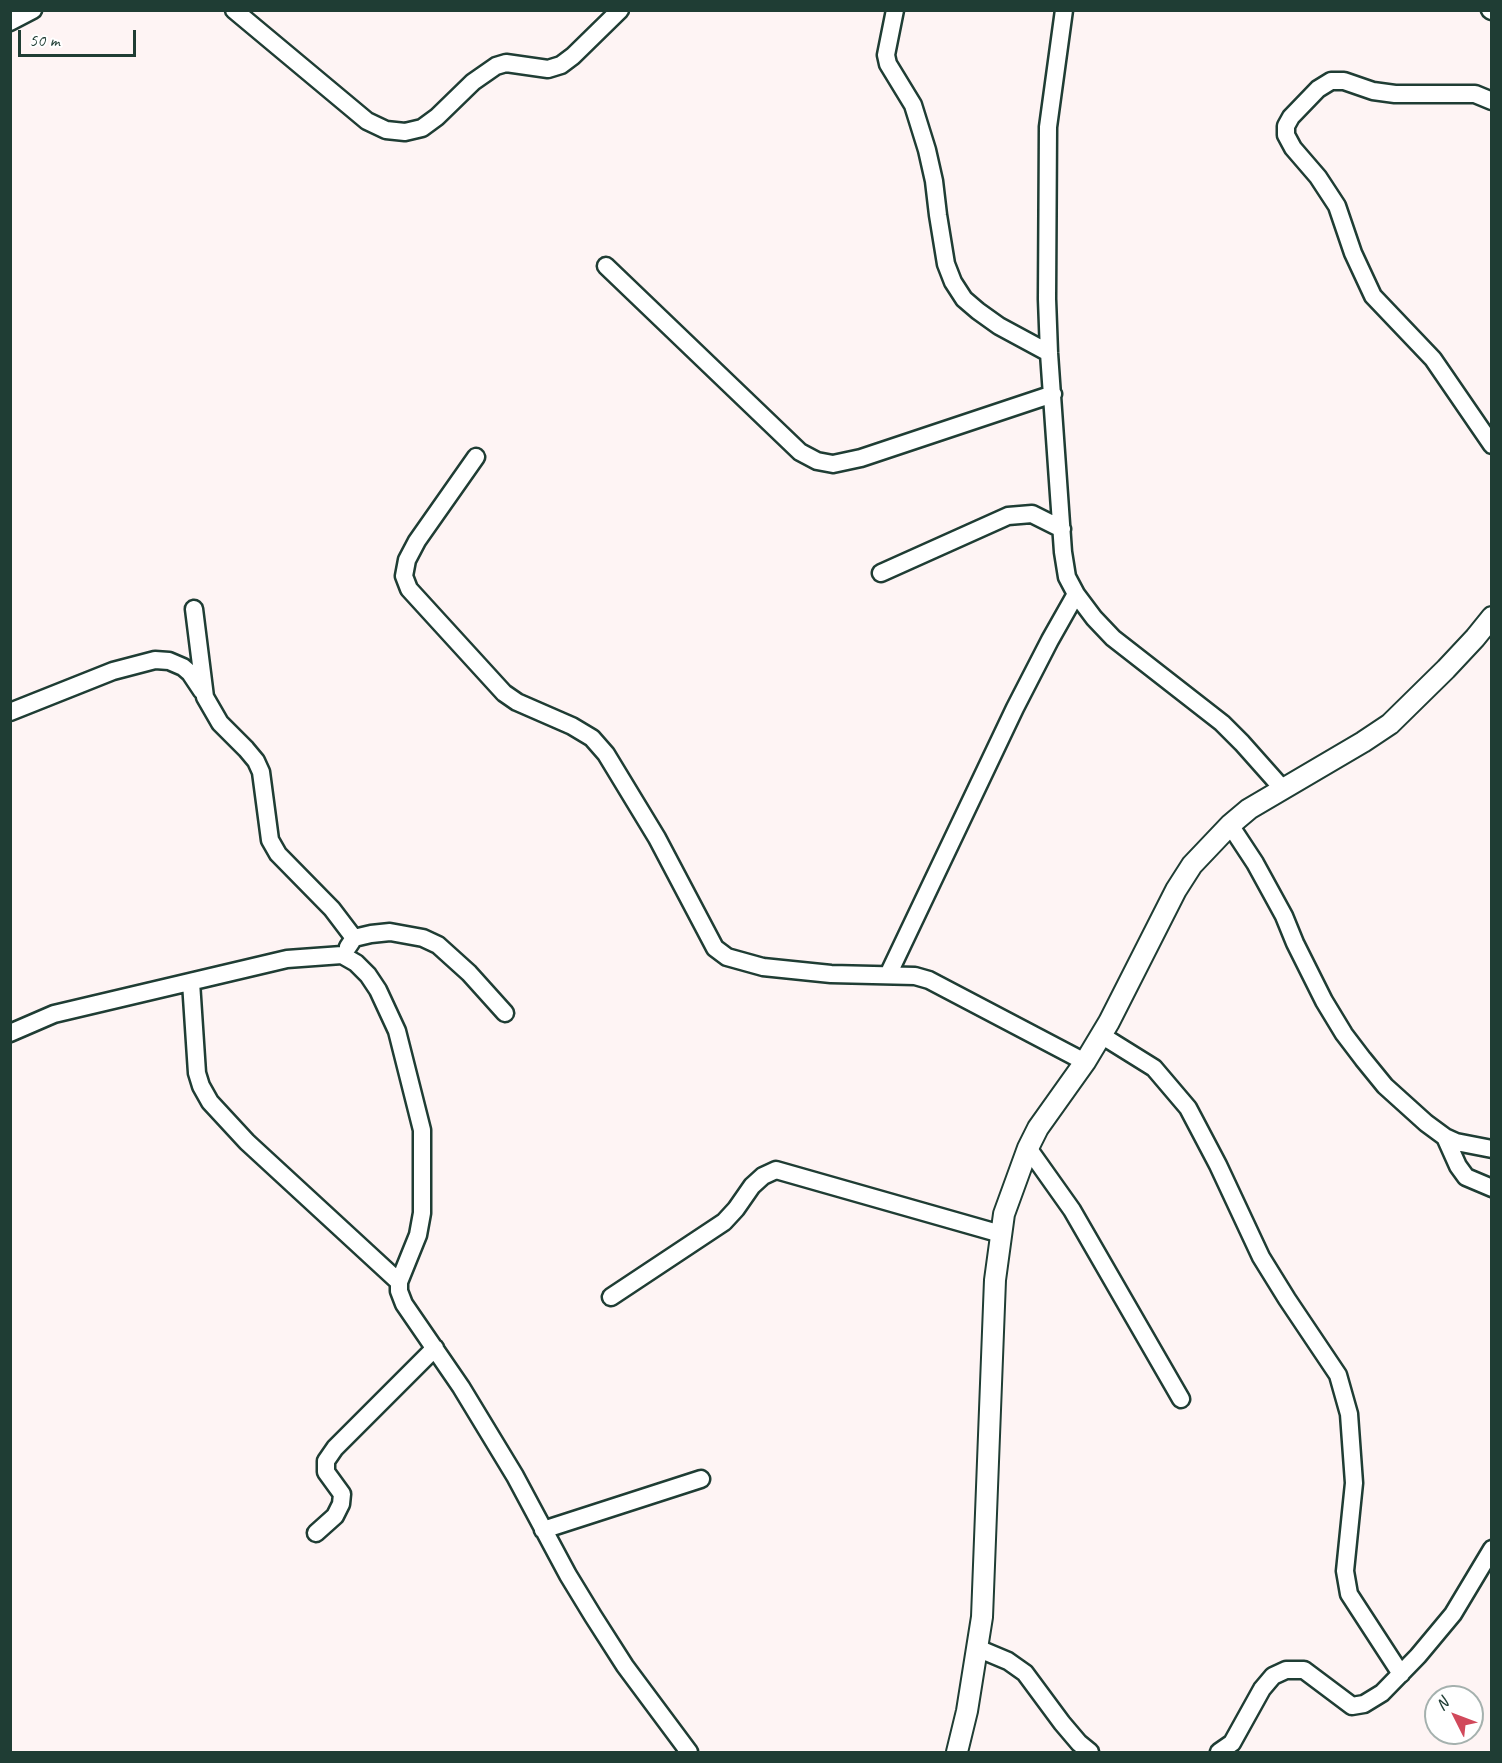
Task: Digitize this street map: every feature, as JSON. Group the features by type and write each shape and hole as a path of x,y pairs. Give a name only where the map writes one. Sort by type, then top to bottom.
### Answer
{"street":[{"path":"10,22 33,10"},
{"path":"234,10 367,121 386,130 405,132 422,128 437,117 473,82 496,66 506,63 548,69 561,65 620,10"},
{"path":"895,10 886,55 888,64 913,105 927,150 934,181 946,264 953,282 964,300 978,311 999,326 1049,353"},
{"path":"1064,10 1048,127 1047,299 1049,353 1067,577 1076,594 1094,618 1113,638 1222,723 1282,788"},
{"path":"1491,101 1475,94 1395,94 1373,91 1344,81 1331,81 1318,89 1291,117 1286,126 1286,135 1293,148 1318,177 1337,206 1353,253 1373,296 1433,358 1491,445"},
{"path":"606,266 800,452 817,461 833,464 861,458 1053,394"},
{"path":"476,457 417,541 407,560 404,576 409,589 504,693 517,702 573,726 592,738 606,754 657,838 715,948 727,957 763,967 831,974 915,976 929,980 1085,1062"},
{"path":"881,573 1008,516 1032,514 1062,529"},
{"path":"888,975 1015,708 1076,594"},
{"path":"194,609 205,696"},
{"path":"957,1752 967,1711 982,1617 995,1280 1004,1214 1028,1148 1048,1113 1085,1062 1101,1035 1176,890 1192,865 1230,825 1249,809 1390,724 1446,669 1491,617"},
{"path":"10,712 113,671 155,660 169,661 183,667 190,673 220,723 246,749 258,766 264,788 267,827 273,847 332,909 354,938"},
{"path":"1230,825 1255,863 1284,916 1309,973 1344,1034 1385,1086 1444,1137 1456,1142 1491,1149"},
{"path":"342,955 354,938 390,932 423,938 438,945 505,1013"},
{"path":"10,1034 54,1014 287,959 342,955 356,963 368,975 378,990 397,1031 422,1130 422,1213 418,1235 399,1282 399,1291 404,1304 461,1386 499,1449 567,1575 625,1666 689,1752"},
{"path":"191,982 197,1072 201,1086 210,1102 247,1142 399,1282"},
{"path":"1101,1035 1154,1068 1188,1108 1218,1165 1261,1257 1338,1375 1349,1414 1354,1483 1345,1571 1349,1594 1401,1674"},
{"path":"1444,1137 1466,1177 1491,1188"},
{"path":"1028,1148 1072,1210 1181,1399"},
{"path":"612,1297 724,1222 752,1186 763,1176 776,1170 787,1171 856,1194 1001,1234"},
{"path":"316,1533 335,1516 341,1504 342,1494 326,1472 326,1461 335,1448 435,1348"},
{"path":"543,1530 702,1479"},
{"path":"1219,1752 1232,1743 1262,1689 1273,1676 1286,1670 1304,1670 1352,1706 1364,1704 1382,1693 1418,1656 1453,1614 1491,1549"},
{"path":"977,1648 1008,1661 1025,1673 1068,1730 1090,1752"}]}
